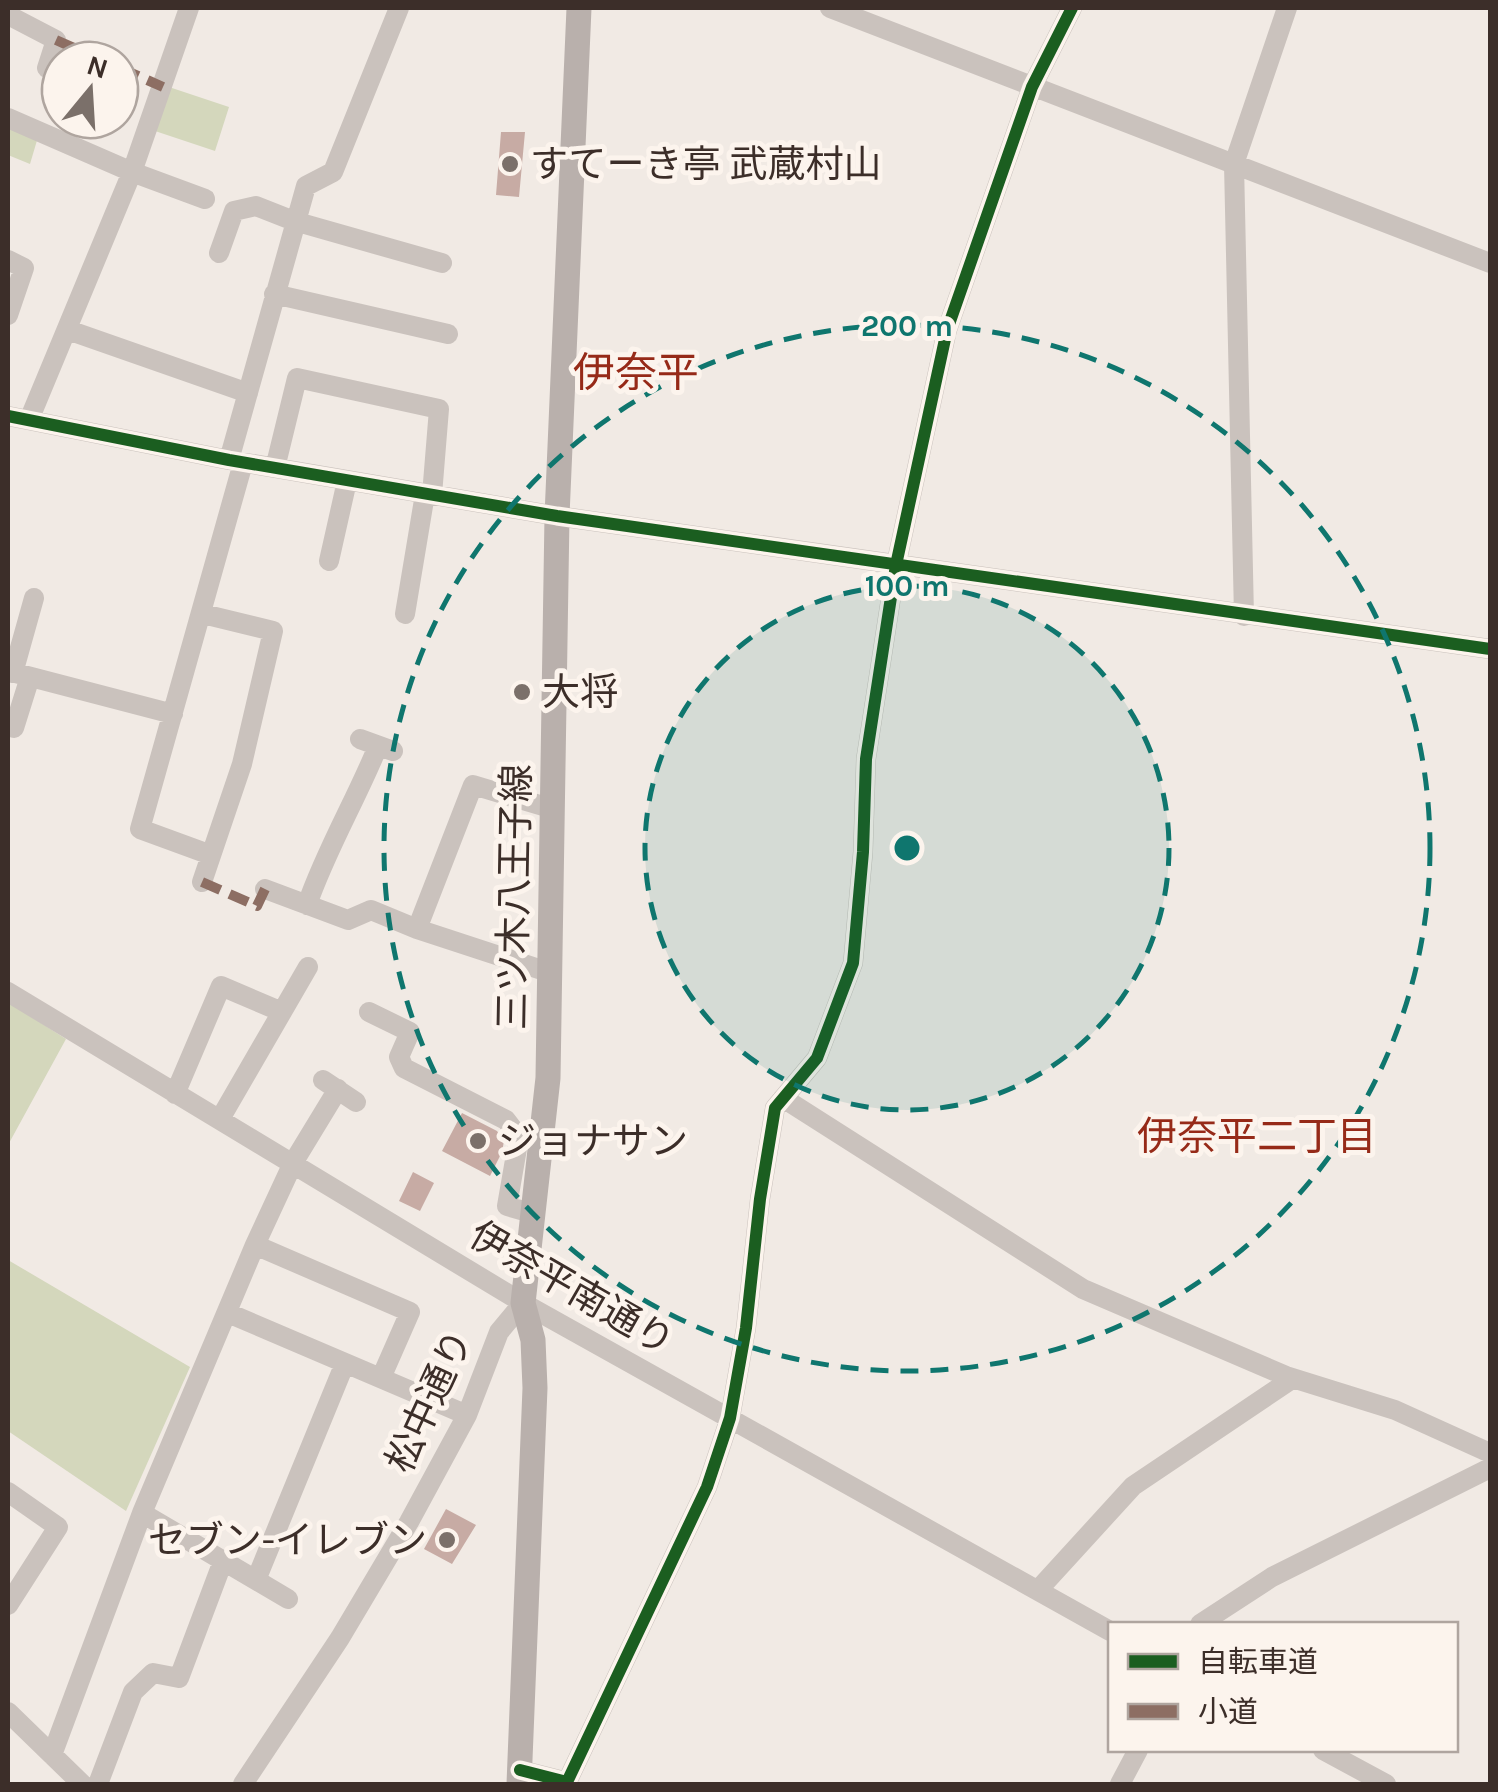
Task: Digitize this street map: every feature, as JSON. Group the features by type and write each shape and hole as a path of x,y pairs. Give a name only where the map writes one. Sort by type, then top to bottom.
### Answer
{"main road":[{"name":"三ツ木八王子線","path":"520,1777 535,1388 533,1340 523,1303 548,1078 558,516 580,8"}],"street":[{"path":"29,420 132,172 190,8"},
{"path":"211,855 140,829 202,614 248,393 294,222 306,186 334,172 399,8"},
{"path":"830,8 1490,263"},
{"path":"520,1777 567,1782 707,1487 730,1418 775,1108 817,1058 853,963 864,852 866,758 896,565 946,330 1032,87 1072,8"},
{"path":"1244,616 1234,164 1287,8"},
{"path":"11,13 56,40"},
{"path":"8,118 205,199"},
{"path":"219,253 234,211 256,206 294,222 442,264"},
{"path":"8,260 24,268 8,315"},
{"path":"274,294 448,334"},
{"path":"68,330 248,393"},
{"path":"275,468 298,378 439,410 429,494 405,614"},
{"path":"8,416 236,462 558,516 1490,649"},
{"path":"329,561 347,481"},
{"path":"14,728 17,674 34,598"},
{"path":"202,614 274,630 242,764 202,882"},
{"path":"17,674 173,714"},
{"path":"307,905 322,862 357,797 377,746"},
{"path":"417,929 473,784 553,809"},
{"path":"265,889 348,920 371,910 551,973"},
{"path":"220,1119 308,967"},
{"path":"175,1094 221,986 282,1012"},
{"name":"伊奈平南通り","path":"8,992 523,1303 1108,1629"},
{"path":"369,1012 410,1032 399,1057 404,1068 506,1120 520,1137 507,1206 531,1213"},
{"path":"52,1755 142,1513 293,1163 331,1084 356,1102"},
{"path":"782,1098 1083,1289 1292,1379 1395,1410 1490,1452"},
{"path":"255,1245 410,1312 381,1378"},
{"name":"松中通り","path":"243,1784 340,1638 410,1522 467,1414 499,1332 523,1303"},
{"path":"228,1314 467,1414"},
{"path":"256,1580 345,1363"},
{"path":"1038,1590 1133,1486 1292,1379"},
{"path":"1203,1622 1272,1577 1490,1468"},
{"path":"8,1492 58,1527 8,1605"},
{"path":"142,1513 288,1600"},
{"path":"98,1784 133,1692 153,1672 179,1678 223,1561"},
{"path":"8,1712 82,1784"},
{"path":"1120,1784 1137,1752"},
{"path":"1327,1752 1386,1784"}],"green space":[{"path":"169,87 229,107 215,151 155,131"},
{"path":"8,124 38,137 30,164 8,155"},
{"path":"8,1002 66,1039 8,1145"},
{"path":"8,1260 190,1367 126,1511 8,1431"}],"building":[{"name":"すてーき亭 武蔵村山","path":"501,132 525,132 519,197 496,195"},
{"name":"ジョナサン","path":"462,1113 497,1131 504,1141 490,1176 442,1151"},
{"path":"413,1172 434,1183 420,1211 399,1201"},
{"path":"446,1509 476,1525 452,1564 424,1549"}],"marked path":[{"path":"140,77 163,87"},
{"path":"202,882 257,906 265,889"}],"cycle path":[{"path":"520,1770 567,1782 707,1487 730,1418 775,1108 817,1058 853,963 866,759 896,565 947,330 1032,87 1072,8"},
{"path":"8,416 229,460 557,516 1490,649"}],"place":[{"name":"すてーき亭 武蔵村山","path":"510,164"},
{"name":"大将","path":"522,692"},
{"name":"ジョナサン","path":"478,1141"},
{"name":"セブン-イレブン","path":"447,1540"}],"district":[{"name":"伊奈平","path":"636,372"},
{"name":"伊奈平二丁目","path":"1257,1136"}]}
